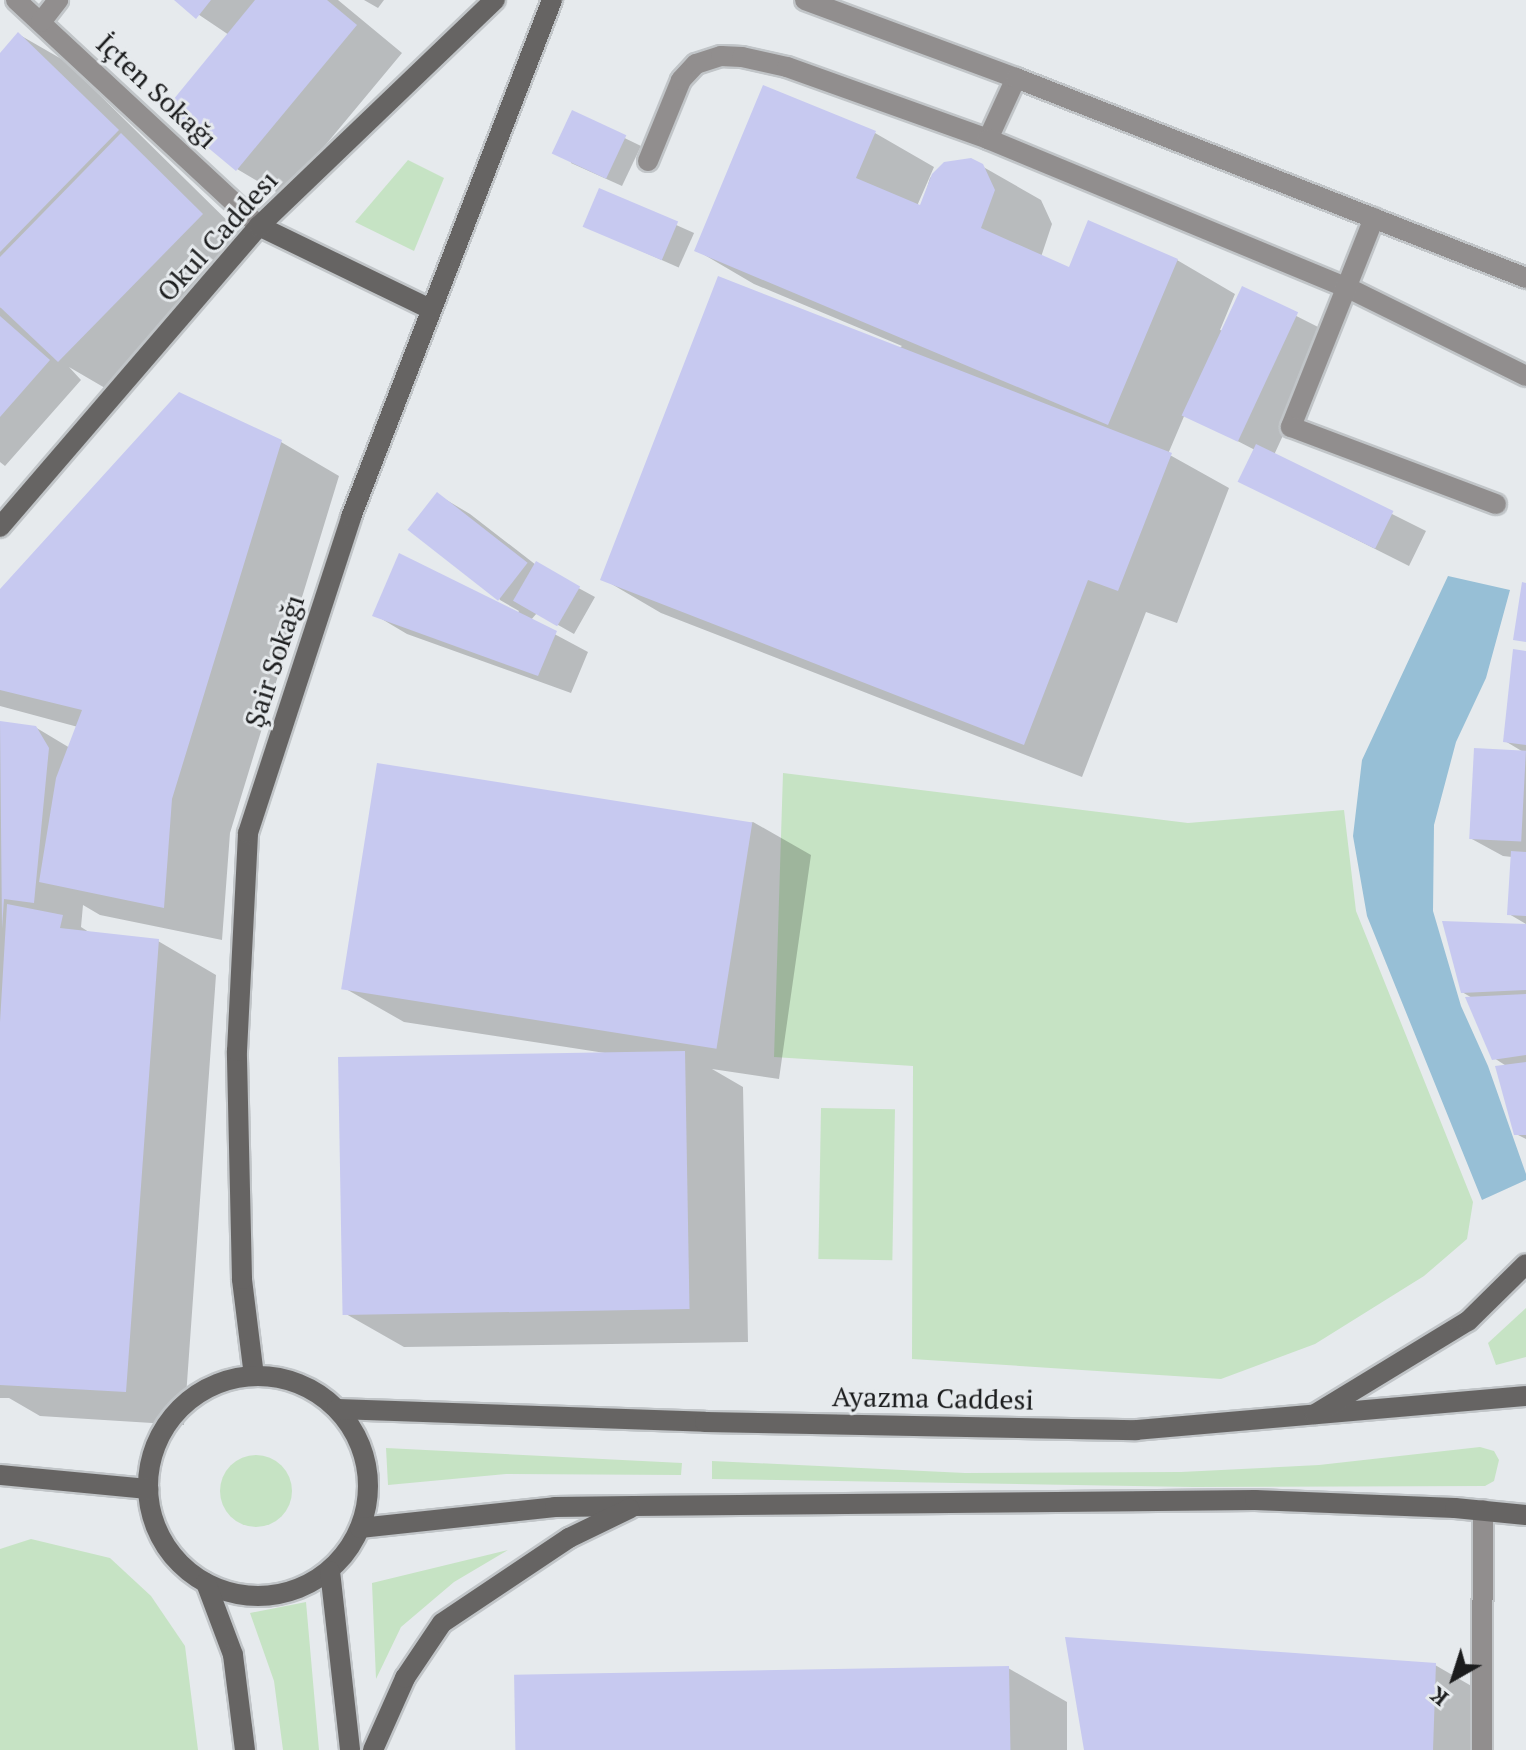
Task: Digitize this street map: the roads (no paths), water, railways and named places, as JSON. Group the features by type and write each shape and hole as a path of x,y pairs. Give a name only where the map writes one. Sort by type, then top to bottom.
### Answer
{"main road":[{"name":"Okul Caddesı","path":"0,527 259,226 495,0"},
{"name":"Şair Sokağı","path":"254,1376 242,1279 237,1051 248,833 351,517 552,0"},
{"path":"259,226 430,309"},
{"path":"1310,1417 1468,1321 1526,1264"},
{"path":"254,1376 284,1378 314,1390 337,1409 355,1432 366,1460 369,1489 360,1528 352,1545 330,1571 302,1588 270,1596 237,1594 206,1583 176,1559 155,1527 148,1489 150,1461 161,1434 177,1411 200,1392 226,1380 254,1376"},
{"name":"Ayazma Caddesi","path":"337,1409 705,1422 1136,1430 1526,1396"},
{"path":"0,1475 148,1489"},
{"path":"360,1528 555,1507 634,1506 1255,1500 1483,1510 1526,1515"},
{"path":"373,1750 405,1678 442,1623 569,1538 634,1506"},
{"path":"330,1571 350,1750"},
{"path":"206,1583 233,1655 245,1750"}],"street":[{"name":"İçten Sokağı","path":"16,0 259,226"},
{"path":"41,22 58,0"},
{"path":"805,0 1016,78 1526,278"},
{"path":"648,161 681,80 696,64 721,56 787,67 988,139 1346,287 1526,376"},
{"path":"988,139 1016,78"},
{"path":"1374,218 1291,427 1496,504"},
{"path":"1482,1750 1483,1510"}],"water":[{"path":"1448,576 1510,590 1486,678 1456,742 1434,825 1433,911 1461,1006 1488,1066 1526,1174 1526,1180 1482,1200 1367,916 1353,836 1362,760"}]}
